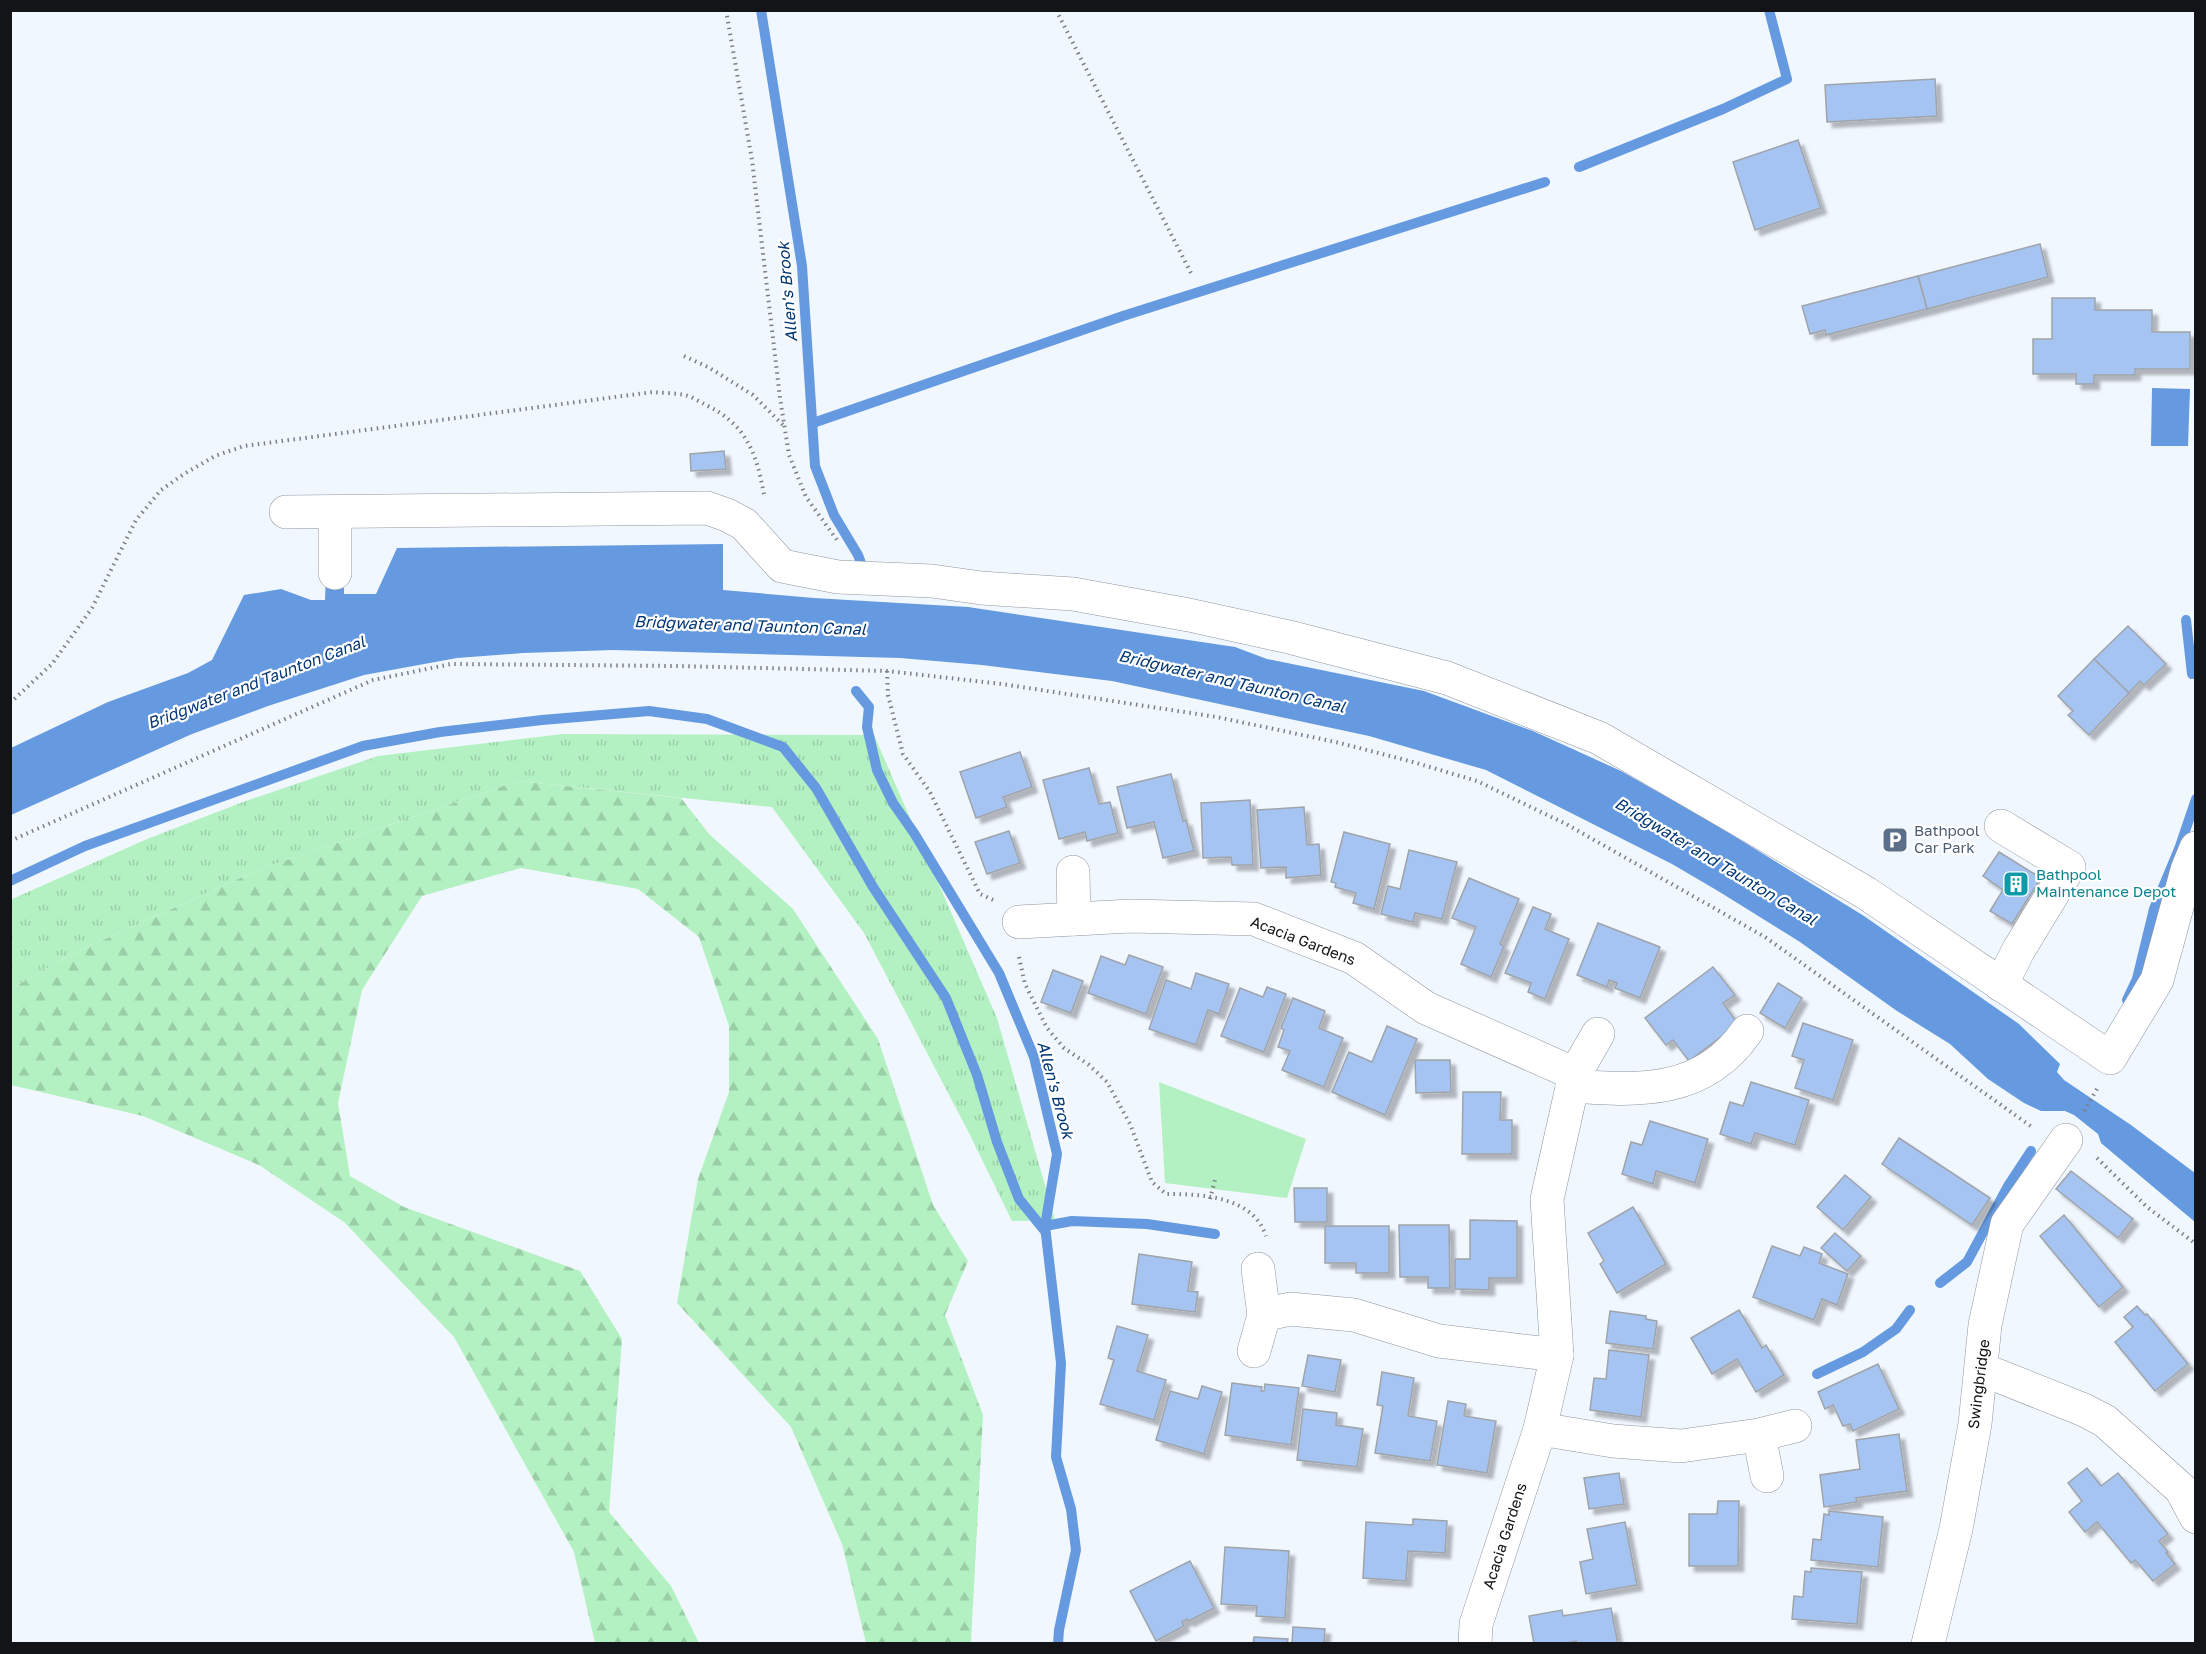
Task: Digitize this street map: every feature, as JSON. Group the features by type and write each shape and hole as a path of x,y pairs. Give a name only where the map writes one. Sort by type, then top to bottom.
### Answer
{"street":[{"path":"286,512 707,508 744,524 782,566 838,577 932,581 981,588 1073,594 1267,632 1447,678 1599,738 1866,893 2001,985 2104,1072 2157,980 2187,870 2196,848"},
{"path":"335,512 335,573"},
{"path":"2001,825 2069,867 2018,951 2001,985"},
{"path":"1073,872 1074,919"},
{"name":"Acacia Gardens","path":"1019,922 1131,916 1254,919 1354,958 1426,1008 1574,1080"},
{"path":"1574,1080 1623,1090 1687,1080 1722,1061 1748,1031"},
{"name":"Acacia Gardens","path":"1475,1644 1476,1624 1540,1428 1557,1354 1547,1198 1574,1080 1598,1034"},
{"name":"Swingbridge","path":"1928,1644 1956,1529 1975,1424 1985,1325 2007,1224 2074,1128"},
{"path":"1254,1351 1264,1315 1258,1269"},
{"path":"1264,1315 1290,1309 1354,1315 1438,1341 1557,1354"},
{"path":"1981,1370 2084,1410 2105,1421 2181,1490 2196,1517"},
{"path":"1540,1428 1613,1441 1681,1446 1759,1435 1795,1426"},
{"path":"1759,1435 1767,1476"}],"path":[{"path":"726,10 752,160 789,455 806,497 837,540 853,577"},
{"path":"1056,10 1192,275"},
{"path":"684,356 708,367 753,395 785,428"},
{"path":"10,841 374,680 451,664 887,671 1002,684 1217,717 1340,743 1477,781 1566,824 1765,937 2030,1126 2074,1128"},
{"path":"887,671 888,695 903,754 930,792 959,848 971,880 980,894 997,903 1017,905 1019,956 1025,984 1047,1028 1064,1048 1089,1065 1107,1082 1130,1124 1152,1182 1166,1194 1186,1194 1233,1202 1249,1210 1264,1231 1276,1264 1258,1269"},
{"path":"2074,1128 2104,1072"},
{"path":"2074,1128 2083,1146 2146,1207 2196,1244"},
{"path":"1210,1198 1216,1176"}],"green space":[{"path":"563,734 874,735 997,1018 1055,1220 1012,1221 968,1131 864,933 772,807 518,781 258,870 70,955 11,989 10,900 147,839 243,802 378,756"},
{"path":"518,781 681,798 709,834 793,909 878,1039 933,1205 968,1261 945,1315 983,1415 971,1643 866,1643 842,1544 791,1427 677,1303 698,1179 729,1092 729,1026 699,937 638,889 521,868 422,896 362,990 338,1103 350,1176 404,1207 580,1271 622,1339 609,1512 671,1586 699,1643 595,1643 574,1552 454,1337 344,1222 259,1165 143,1116 11,1085 11,989 70,955 258,870"},
{"path":"1159,1082 1306,1139 1287,1198 1165,1183"}],"water":[{"path":"2152,388 2190,389 2188,446 2151,446"},
{"name":"Bridgwater and Taunton Canal","path":"723,544 723,590 968,607 1235,647 1267,659 1424,691 1533,731 1621,771 1713,823 1864,916 2019,1024 2060,1064 2057,1072 2064,1080 2131,1125 2195,1173 2195,1222 2101,1143 2098,1134 2074,1115 2065,1111 2041,1111 2024,1103 1988,1079 1950,1044 1897,1011 1800,942 1718,891 1672,864 1486,770 1369,736 1112,681 982,665 900,658 613,650 457,658 364,675 268,706 192,734 11,815 11,748 108,702 188,673 212,660 244,595 281,589 311,600 325,600 326,573 344,573 344,594 376,594 397,548"}],"building":[{"path":"1935,79 1937,116 1827,122 1825,85"},
{"path":"1798,140 1821,208 1755,230 1733,162"},
{"path":"2040,244 2048,277 1927,309 1918,276"},
{"path":"1918,276 1927,309 1826,335 1825,330 1810,334 1802,306"},
{"path":"2052,298 2095,298 2095,310 2152,310 2152,332 2190,332 2190,369 2135,369 2135,375 2094,375 2094,384 2076,384 2076,374 2033,374 2033,339 2052,339"},
{"path":"724,451 726,469 691,471 690,454"},
{"path":"2128,626 2166,664 2144,685 2140,681 2129,693 2094,659"},
{"path":"2094,659 2129,693 2089,735 2068,715 2073,711 2058,696"},
{"path":"1020,752 1032,787 1003,797 1007,807 976,818 960,772"},
{"path":"1089,768 1099,804 1110,802 1118,833 1087,841 1085,832 1059,839 1043,780"},
{"path":"1171,774 1183,821 1186,820 1194,851 1163,858 1154,822 1127,828 1117,787"},
{"path":"1250,800 1253,865 1232,865 1231,857 1203,858 1201,803"},
{"path":"1304,807 1307,845 1319,844 1321,875 1286,878 1286,867 1261,868 1257,810"},
{"path":"1009,831 1020,863 987,874 975,842"},
{"path":"1344,832 1390,844 1374,909 1353,903 1356,893 1335,887 1336,883 1331,882"},
{"path":"1409,850 1457,862 1442,919 1415,913 1413,922 1381,914 1388,886 1400,889"},
{"name":"Bathpool Maintenance Depot","path":"1999,852 2041,878 2012,924 1990,911 2003,890 1983,876"},
{"path":"1469,878 1519,899 1500,944 1504,946 1491,977 1461,964 1476,927 1452,918"},
{"path":"1533,907 1551,914 1545,929 1569,939 1545,999 1528,992 1531,983 1505,973"},
{"path":"1598,923 1660,947 1640,998 1615,988 1617,983 1609,980 1607,987 1577,975"},
{"path":"1129,955 1163,967 1146,1014 1088,993 1101,956 1125,965"},
{"path":"1713,967 1735,995 1723,1003 1738,1024 1689,1061 1673,1040 1666,1045 1645,1018"},
{"path":"1053,970 1083,981 1071,1013 1041,1002"},
{"path":"1196,973 1229,984 1219,1014 1208,1010 1196,1045 1149,1029 1166,980 1191,989"},
{"path":"1778,983 1802,998 1785,1028 1760,1013"},
{"path":"1267,987 1286,994 1264,1052 1221,1036 1240,988 1263,997"},
{"path":"1293,998 1325,1011 1319,1028 1343,1038 1324,1087 1282,1070 1290,1051 1278,1047 1284,1030 1281,1028"},
{"path":"1803,1023 1853,1040 1833,1100 1795,1088 1804,1060 1792,1056"},
{"path":"1387,1026 1417,1039 1385,1115 1332,1092 1349,1052 1372,1062"},
{"path":"1415,1060 1450,1060 1451,1092 1416,1093"},
{"path":"1751,1082 1809,1100 1795,1145 1755,1133 1751,1144 1720,1134 1730,1102 1743,1106"},
{"path":"1463,1092 1501,1092 1500,1120 1512,1120 1512,1154 1462,1154"},
{"path":"1650,1121 1708,1139 1695,1183 1656,1171 1653,1184 1622,1174 1631,1142 1642,1145"},
{"path":"1899,1138 1990,1198 1972,1225 1882,1164"},
{"path":"2071,1171 2133,1219 2118,1238 2056,1189"},
{"path":"1845,1175 1871,1197 1843,1230 1817,1207"},
{"path":"1294,1188 1327,1188 1327,1222 1295,1222"},
{"path":"1633,1207 1666,1264 1617,1293 1600,1264 1604,1261 1588,1233"},
{"path":"2064,1215 2123,1287 2099,1307 2040,1236"},
{"path":"1470,1220 1517,1221 1517,1278 1489,1278 1489,1290 1455,1289 1455,1259 1470,1259"},
{"path":"1399,1225 1449,1225 1450,1288 1428,1288 1428,1277 1400,1277"},
{"path":"1325,1226 1389,1226 1389,1273 1356,1273 1356,1263 1325,1263"},
{"path":"1835,1233 1861,1256 1847,1271 1821,1248"},
{"path":"1772,1246 1800,1256 1804,1247 1822,1254 1819,1263 1848,1274 1837,1305 1822,1299 1814,1320 1753,1297"},
{"path":"1139,1254 1192,1262 1188,1291 1198,1292 1195,1312 1132,1304"},
{"path":"2137,1306 2145,1315 2147,1314 2188,1364 2155,1391 2115,1342 2133,1327 2124,1317"},
{"path":"1739,1310 1762,1348 1766,1345 1784,1375 1756,1392 1737,1359 1712,1374 1691,1338"},
{"path":"1610,1311 1646,1316 1646,1319 1657,1321 1653,1349 1606,1343"},
{"path":"1117,1326 1148,1335 1137,1371 1166,1380 1154,1420 1100,1404 1114,1360 1108,1358"},
{"path":"1609,1350 1649,1355 1641,1417 1590,1410 1594,1378 1606,1379"},
{"path":"1308,1355 1341,1360 1335,1392 1302,1386"},
{"path":"1878,1364 1899,1409 1853,1431 1850,1424 1843,1426 1833,1405 1825,1409 1818,1392"},
{"path":"1382,1372 1414,1378 1408,1416 1437,1421 1430,1461 1375,1453 1383,1406 1377,1405"},
{"path":"1232,1383 1262,1387 1261,1391 1264,1391 1265,1384 1299,1388 1291,1445 1225,1435"},
{"path":"1202,1386 1222,1392 1204,1454 1156,1440 1170,1391 1198,1399"},
{"path":"1448,1401 1466,1404 1464,1416 1496,1421 1487,1473 1437,1465"},
{"path":"1303,1409 1337,1413 1336,1425 1363,1429 1357,1467 1297,1460"},
{"path":"1899,1434 1907,1491 1856,1498 1857,1502 1824,1507 1820,1475 1860,1469 1856,1440"},
{"path":"2087,1468 2101,1486 2118,1473 2168,1534 2159,1541 2175,1564 2153,1581 2135,1560 2131,1563 2097,1522 2085,1532 2069,1512 2082,1501 2068,1483"},
{"path":"1619,1473 1624,1504 1589,1509 1584,1478"},
{"path":"1718,1501 1739,1501 1738,1566 1689,1566 1689,1514 1717,1514"},
{"path":"1829,1511 1883,1517 1878,1567 1811,1560 1813,1539 1821,1540 1824,1514 1829,1515"},
{"path":"1413,1519 1447,1521 1445,1553 1408,1551 1406,1581 1363,1578 1366,1522 1413,1525"},
{"path":"1625,1522 1637,1585 1586,1594 1580,1562 1593,1559 1587,1529"},
{"path":"1225,1547 1289,1551 1285,1618 1256,1616 1257,1606 1221,1604"},
{"path":"1190,1561 1214,1608 1189,1621 1187,1619 1182,1622 1184,1626 1156,1641 1130,1591"},
{"path":"1811,1568 1862,1572 1857,1624 1792,1619 1794,1596 1803,1597 1805,1571 1811,1572"},
{"path":"1611,1608 1618,1644 1576,1644 1576,1641 1563,1644 1534,1644 1529,1616 1562,1610 1563,1616"},
{"path":"1293,1627 1325,1629 1324,1644 1292,1644"},
{"path":"1254,1637 1288,1639 1287,1644 1253,1644"}],"waterway":[{"name":"Allen's Brook","path":"761,10 802,266 815,466 834,515 861,563"},
{"path":"1579,167 1723,109 1787,79 1769,10"},
{"path":"813,423 1123,316 1545,182"},
{"path":"2186,620 2192,674"},
{"name":"Allen's Brook","path":"856,691 869,707 867,727 877,770 893,803 914,833 999,973 1034,1057 1057,1154 1045,1226 1061,1363 1056,1457 1071,1509 1076,1550 1058,1644"},
{"path":"10,881 85,846 363,746 440,732 649,711 707,719 783,747 816,788 873,887 946,998 977,1075 997,1142 1019,1199 1045,1231"},
{"path":"2127,1000 2137,979 2154,909 2179,849 2196,799"},
{"path":"1940,1283 1967,1262 2008,1186 2031,1151"},
{"path":"1045,1226 1072,1221 1147,1224 1215,1234"},
{"path":"1817,1374 1863,1352 1896,1329 1910,1310"}],"place":[{"name":"Bathpool Car Park","path":"1895,840"},
{"name":"Bathpool Maintenance Depot","path":"2016,884"}]}
